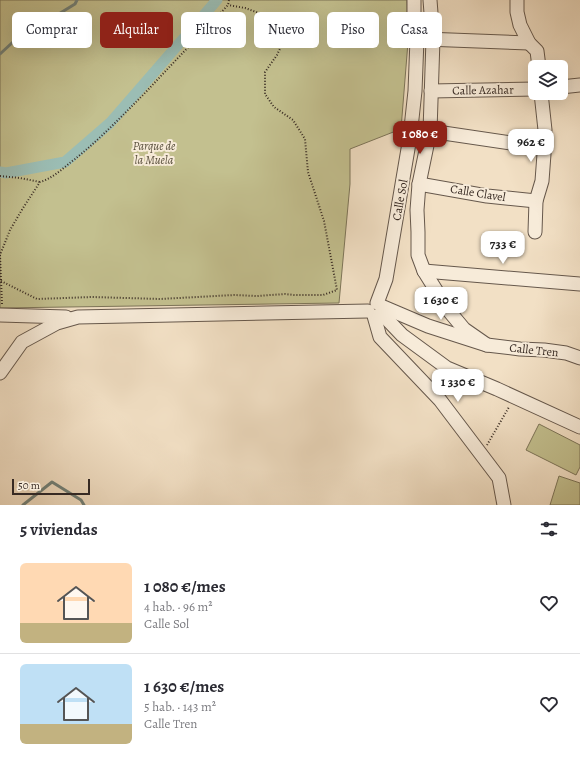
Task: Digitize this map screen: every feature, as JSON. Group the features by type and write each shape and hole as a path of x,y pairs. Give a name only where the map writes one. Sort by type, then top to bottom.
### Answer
{"street":[{"name":"Calle Sol","path":"414,0 414,12"},
{"name":"Calle Sol","path":"430,0 431,12"},
{"path":"517,0 517,12 520,26 529,43 537,51 538,60"},
{"path":"442,39 529,43"},
{"name":"Calle Sol","path":"376,310 386,279 410,137 415,91 417,48"},
{"name":"Calle Sol","path":"424,270 418,256 417,210 419,184 430,132 433,48"},
{"path":"568,86 580,85"},
{"name":"Calle Azahar","path":"431,91 528,89"},
{"path":"534,232 536,201 542,181 544,148 545,130 542,100"},
{"path":"430,132 544,148"},
{"name":"Calle Clavel","path":"419,184 487,196 536,201"},
{"path":"424,270 580,284"},
{"name":"Calle Tren","path":"424,270 449,311 464,329 487,345"},
{"path":"376,310 380,337 440,400 499,478 504,505"},
{"path":"1,315 78,317 376,310 402,335 447,368 580,427"},
{"name":"Calle Tren","path":"376,310 487,345 544,350 580,358"},
{"path":"0,373 22,342 57,322 78,317"}],"path":[{"path":"0,176 40,182 54,176 91,146 118,120 228,5 229,0"},
{"path":"1,281 37,299 92,297 160,299 234,295 322,295 337,290 324,221 308,172 305,139 293,120 274,107 265,94 265,72 277,55 286,36 270,17 244,8 228,5"},
{"path":"1,315 0,255 10,230 40,182"},
{"path":"482,455 514,397"}],"green space":[{"name":"Parque de la Muela","path":"0,0 407,0 407,12 387,12 387,48 408,48 401,129 350,149 350,184 339,303 0,308"},
{"path":"539,424 580,445 580,467 576,475 526,450"},
{"path":"559,476 580,483 580,505 550,505"}],"waterway":[{"path":"0,54 13,42 75,4 77,0"},
{"path":"0,172 6,173 65,162 110,123 217,0"},
{"path":"23,505 52,482 81,500 84,505"}]}
